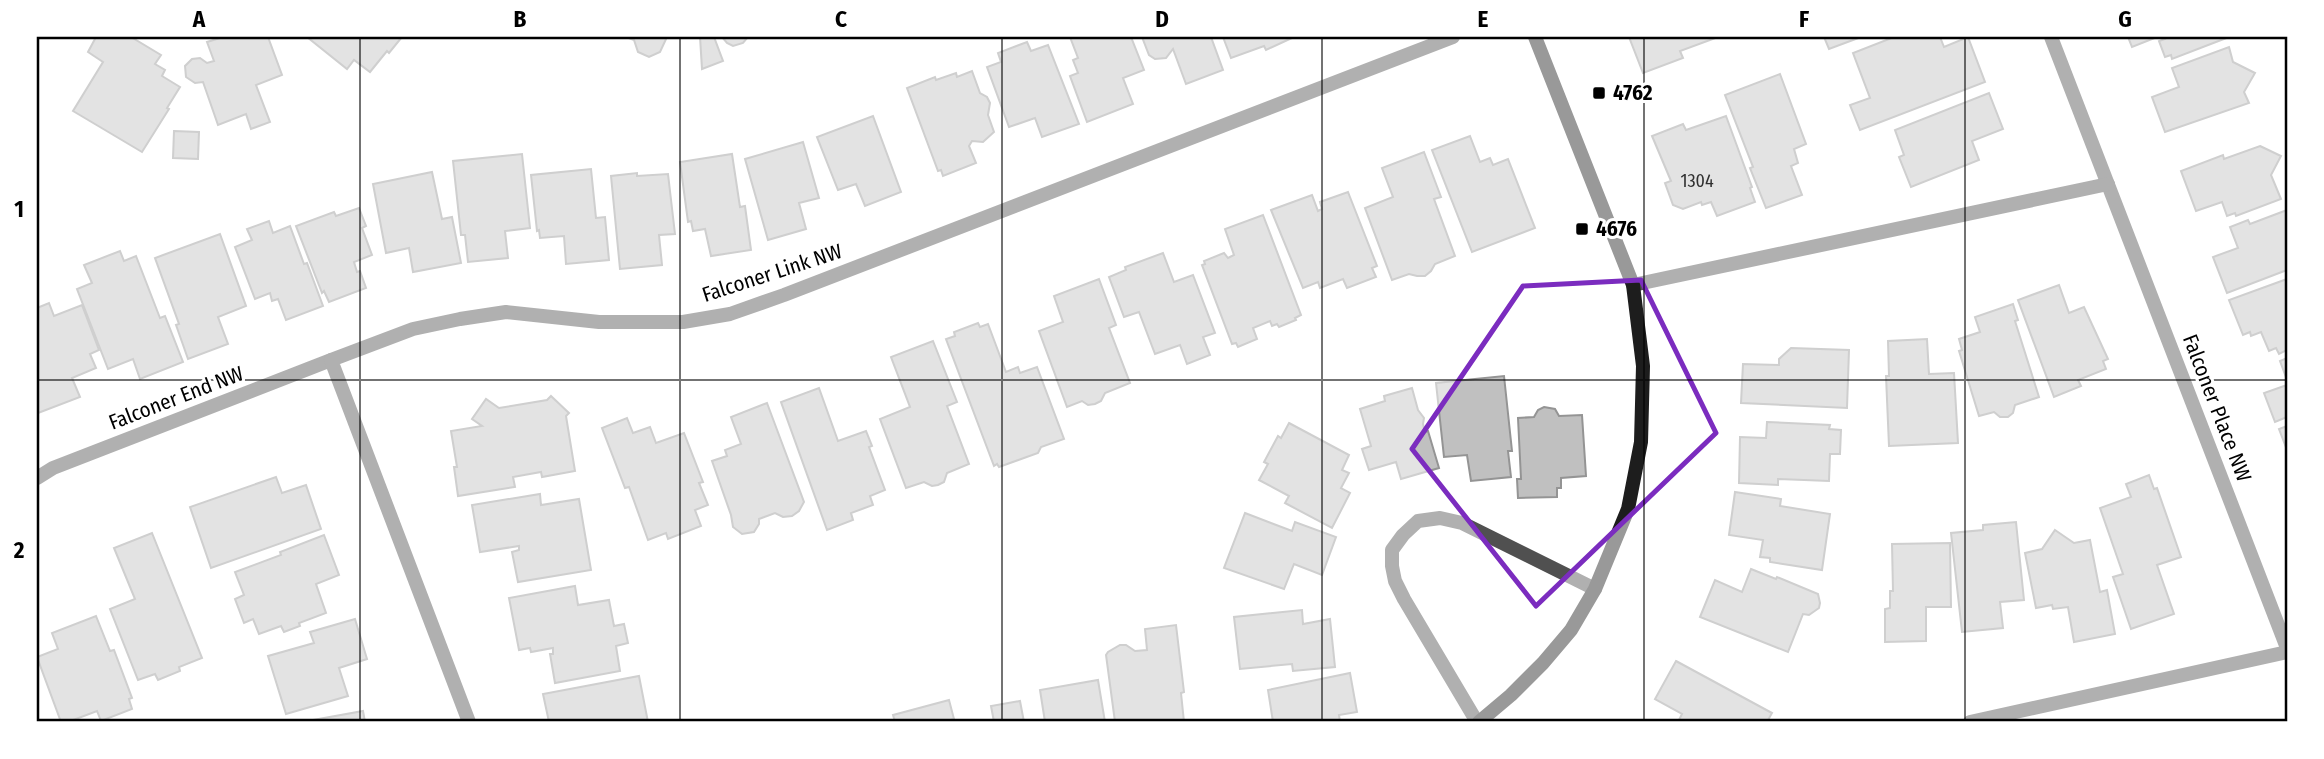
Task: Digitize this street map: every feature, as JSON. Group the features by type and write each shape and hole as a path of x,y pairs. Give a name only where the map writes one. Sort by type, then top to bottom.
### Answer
{"street":[{"name":"Falconer Link NW","path":"331,360 413,330 506,312 599,322 645,323 683,322 730,314 1453,37"},
{"path":"1535,37 1633,285 1643,366 1641,442 1628,509 1595,589 1570,630 1543,663 1511,695 1478,722 1395,581 1392,550 1418,521 1440,518 1462,523 1595,589"},
{"name":"Falconer Place NW","path":"1970,722 2287,650 2051,37"},
{"path":"1633,285 2108,184"},
{"name":"Falconer End NW","path":"37,478 53,468 331,360"},
{"path":"331,360 469,722"}],"highlighted area":[{"path":"1641,280 1716,433 1536,606 1412,449 1523,286"}],"building":[{"path":"96,37 131,37 161,55 155,64 165,70 162,76 180,87 142,152 73,111 103,62 88,52"},
{"path":"223,37 268,37 282,75 256,85 270,122 251,129 246,114 218,125 203,82 195,83 186,77 185,66 192,59 200,58 207,63 214,61 207,42"},
{"path":"307,37 402,37 370,72 354,60 347,69"},
{"path":"626,37 667,37 660,52 649,57 638,52 634,40"},
{"path":"700,37 714,37 723,61 702,69"},
{"path":"722,37 748,37 743,43 733,46"},
{"path":"1070,37 1131,37 1144,70 1123,78 1133,104 1087,122 1070,76 1078,73 1073,60 1078,58"},
{"path":"1142,37 1211,37 1223,70 1186,84 1173,49 1166,58 1155,59 1149,55"},
{"path":"1223,37 1294,37 1266,50 1264,46 1231,58"},
{"path":"1629,37 1718,37 1680,51 1683,58 1643,73"},
{"path":"1824,37 1861,37 1829,49"},
{"path":"1894,37 1940,37 1944,47 1968,37 1985,82 1860,130 1850,105 1870,98 1853,53"},
{"path":"2128,37 2157,37 2132,47"},
{"path":"2164,37 2229,37 2172,59 2171,55 2165,57 2159,41 2165,39"},
{"path":"1027,42 1031,51 1048,45 1079,124 1042,137 1035,118 1009,127 987,67 1001,62 998,53"},
{"path":"2229,47 2233,62 2255,73 2244,92 2249,103 2165,132 2152,97 2179,87 2172,68"},
{"path":"972,71 980,93 987,97 990,103 988,115 994,132 983,142 972,141 969,146 976,163 943,176 941,170 938,171 907,88 935,77 936,80 956,73 957,77"},
{"path":"1780,74 1806,144 1794,149 1798,163 1791,166 1802,195 1766,208 1725,95"},
{"path":"1989,93 2003,129 1972,141 1979,160 1911,187 1899,157 1904,155 1895,130"},
{"path":"873,116 901,192 865,206 856,184 838,190 817,137"},
{"path":"1726,116 1755,202 1717,216 1711,202 1702,205 1701,202 1683,209 1673,205 1665,183 1671,181 1652,136 1683,124 1686,130"},
{"path":"174,131 199,132 198,159 173,158"},
{"path":"1470,136 1480,162 1490,158 1493,165 1508,159 1535,228 1472,252 1432,150"},
{"path":"803,142 819,198 799,203 806,229 768,240 745,159"},
{"path":"2260,146 2281,156 2271,175 2281,199 2236,216 2235,213 2227,216 2222,202 2196,211 2181,171 2223,155 2224,159"},
{"path":"1424,152 1441,197 1434,199 1455,256 1435,264 1425,276 1409,274 1392,280 1365,208 1393,197 1382,168"},
{"path":"522,154 530,228 505,231 508,258 468,262 465,235 461,235 453,161"},
{"path":"732,154 740,207 745,206 751,250 711,256 705,229 693,231 691,221 688,222 680,162"},
{"path":"591,169 596,218 605,217 609,260 566,264 564,236 540,238 539,230 537,231 531,175"},
{"path":"432,172 442,219 452,217 461,263 413,272 409,248 386,253 373,184"},
{"path":"637,173 637,176 668,174 675,234 659,235 662,265 620,269 611,176"},
{"path":"1348,192 1377,266 1372,268 1376,277 1347,288 1343,279 1320,288 1318,282 1303,288 1271,210 1312,195 1318,211 1322,209 1320,202"},
{"path":"359,208 366,226 362,228 372,255 354,262 366,288 329,302 324,291 322,293 296,226 334,212 336,216"},
{"path":"2287,210 2287,270 2227,293 2213,257 2238,248 2230,227 2248,220 2250,224"},
{"path":"1263,215 1301,315 1279,327 1277,324 1272,326 1270,321 1253,328 1257,339 1238,347 1236,343 1232,344 1202,265 1205,264 1204,261 1224,253 1228,258 1234,255 1225,229"},
{"path":"269,221 273,233 290,226 323,306 286,320 278,299 272,301 270,293 255,299 235,247 252,240 247,229"},
{"path":"220,234 246,306 218,317 228,344 188,359 176,325 179,324 155,258"},
{"path":"120,251 124,261 136,256 160,318 165,316 183,362 140,379 133,359 108,369 77,289 92,283 84,265"},
{"path":"1163,253 1174,282 1193,275 1215,333 1203,337 1210,355 1187,364 1180,345 1155,354 1139,312 1124,317 1109,277 1126,270 1125,267"},
{"path":"1099,279 1116,325 1109,328 1130,383 1105,393 1101,401 1095,404 1088,405 1082,401 1067,407 1039,331 1063,322 1054,296"},
{"path":"2287,279 2287,350 2279,354 2276,348 2269,351 2261,332 2251,336 2250,332 2243,335 2229,300"},
{"path":"2059,285 2069,313 2084,307 2108,359 2103,361 2106,369 2078,380 2081,386 2054,397 2018,300"},
{"path":"49,303 54,316 82,305 99,350 90,354 96,368 72,378 80,397 38,413 37,308"},
{"path":"2013,304 2018,320 2015,321 2039,397 2015,405 2013,413 2008,417 2000,417 1994,412 1979,416 1959,351 1962,350 1959,339 1980,332 1975,317"},
{"path":"978,323 980,327 988,324 1006,372 1018,367 1020,373 1037,367 1064,439 1041,447 1038,453 999,467 997,464 994,466 946,339 955,336 954,332"},
{"path":"1927,339 1929,374 1954,373 1958,443 1889,446 1886,376 1889,376 1888,341"},
{"path":"933,341 957,402 947,406 969,464 947,473 944,482 938,485 932,486 924,482 906,488 880,419 910,407 891,357"},
{"path":"1791,348 1849,350 1847,408 1741,403 1743,364 1779,365 1779,359"},
{"path":"2287,358 2287,380 2280,361"},
{"path":"1504,376 1512,451 1508,451 1511,477 1471,481 1467,455 1444,457 1436,383"},
{"path":"2287,385 2287,417 2275,422 2264,393"},
{"path":"819,388 838,441 866,431 885,490 870,496 873,505 851,513 853,520 827,530 781,402"},
{"path":"1412,388 1439,468 1401,479 1396,462 1369,470 1362,449 1371,446 1360,409 1385,401 1384,396"},
{"path":"551,396 569,413 566,416 575,471 542,477 541,472 513,477 515,487 458,496 454,467 457,467 451,431 482,426 472,419 486,399 499,408 547,400"},
{"path":"767,403 804,502 792,516 783,517 775,513 759,519 754,532 742,534 733,527 712,461 727,456 725,450 741,444 731,417"},
{"path":"1544,407 1555,409 1559,416 1582,415 1586,476 1561,478 1557,497 1518,498 1517,479 1521,479 1518,418 1534,417 1538,410"},
{"path":"627,418 633,433 650,427 656,443 684,433 703,482 699,483 708,505 695,510 701,526 668,539 666,533 648,540 629,487 625,488 602,428"},
{"path":"1767,422 1830,425 1829,429 1841,430 1840,454 1830,454 1829,481 1778,479 1778,485 1739,483 1740,437 1766,438"},
{"path":"1289,423 1349,455 1342,470 1349,473 1341,488 1350,493 1332,528 1285,503 1289,496 1259,480 1268,464 1264,462 1278,436 1281,438"},
{"path":"2287,426 2287,450 2279,429"},
{"path":"2149,475 2154,489 2157,488 2181,557 2157,565 2174,614 2131,629 2113,577 2123,574 2100,508 2131,497 2126,484"},
{"path":"276,477 282,493 306,485 321,529 211,568 190,507"},
{"path":"1735,492 1781,499 1780,506 1830,514 1822,570 1770,562 1770,558 1760,557 1763,540 1729,535"},
{"path":"540,494 541,505 579,499 591,570 518,582 512,552 519,550 519,546 480,552 472,505"},
{"path":"1245,513 1292,531 1295,522 1336,537 1322,575 1294,564 1284,589 1224,568"},
{"path":"2016,522 2024,600 2000,602 2003,628 1962,632 1951,533 1983,530 1983,525"},
{"path":"2055,530 2074,543 2090,540 2100,592 2107,590 2115,634 2074,642 2068,607 2053,609 2052,605 2036,608 2025,553 2042,549"},
{"path":"152,533 202,658 179,667 180,671 158,680 155,674 138,680 110,609 135,599 114,548"},
{"path":"324,535 339,575 316,584 326,613 284,632 281,626 259,634 253,619 244,623 235,599 244,595 235,572"},
{"path":"1950,543 1951,607 1926,607 1926,641 1885,642 1885,609 1890,608 1890,591 1893,591 1892,544"},
{"path":"1751,569 1818,594 1819,608 1809,615 1803,614 1788,652 1700,617 1715,580 1742,592"},
{"path":"575,586 578,605 609,600 614,626 624,624 628,643 616,646 620,671 555,683 550,654 553,654 553,648 531,652 530,648 519,650 509,598"},
{"path":"1302,610 1303,624 1330,619 1335,667 1293,671 1292,664 1240,669 1234,617"},
{"path":"96,616 110,651 114,650 132,698 129,699 132,709 101,721 97,711 61,722 37,657 58,649 52,633"},
{"path":"355,619 367,659 339,668 348,696 286,714 268,656 314,643 310,632"},
{"path":"1176,625 1184,692 1181,693 1184,722 1115,722 1106,655 1120,645 1126,645 1135,651 1147,650 1145,629"},
{"path":"1676,661 1772,713 1767,722 1678,722 1682,714 1655,699"},
{"path":"1350,673 1357,712 1339,715 1340,722 1273,722 1268,690"},
{"path":"639,676 648,722 549,722 543,694"},
{"path":"1098,680 1105,722 1045,722 1040,690"},
{"path":"949,700 954,719 951,722 895,722 893,715"},
{"path":"1020,701 1024,722 994,722 991,706"},
{"path":"363,711 365,722 302,722"}],"place":[{"name":"4762","path":"1599,93"},
{"name":"4676","path":"1582,229"}]}
